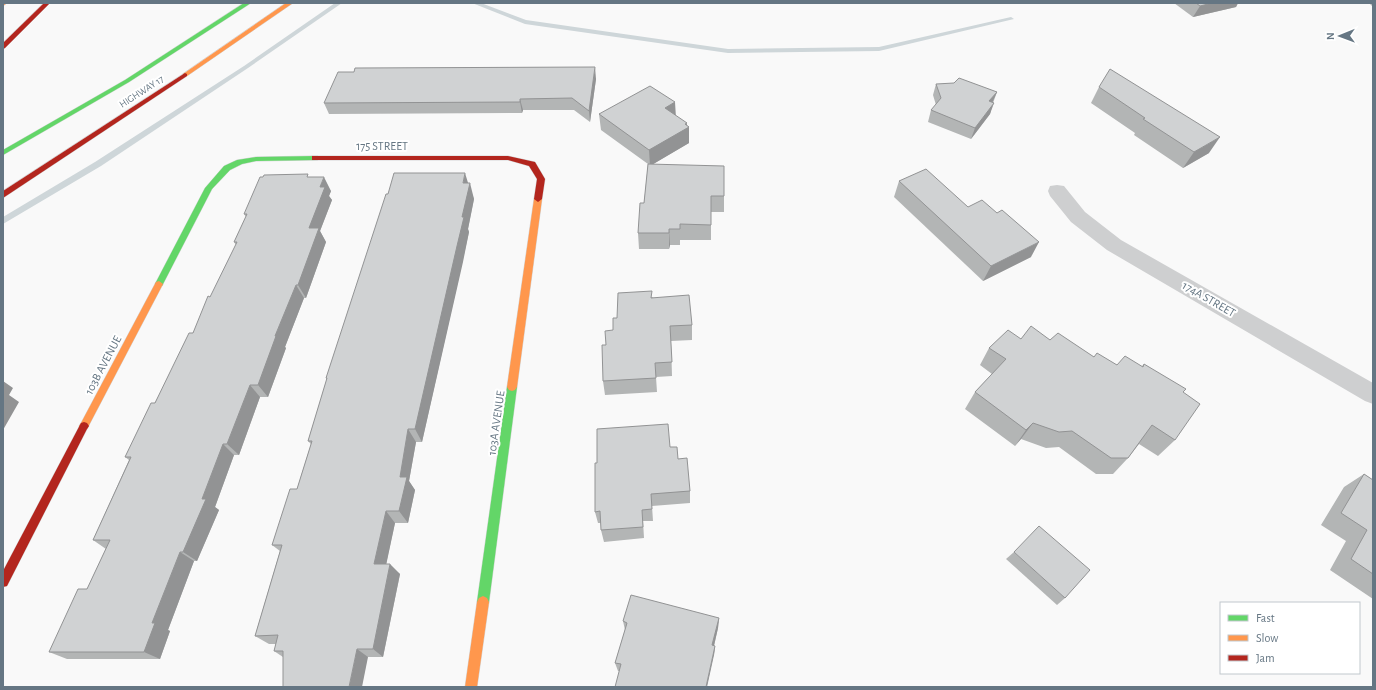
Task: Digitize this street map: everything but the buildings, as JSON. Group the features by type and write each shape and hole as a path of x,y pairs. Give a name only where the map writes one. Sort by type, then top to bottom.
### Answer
{"main road":[{"path":"3,47 47,3"},
{"name":"HIGHWAY 17","path":"3,153 56,124 172,53 248,3"},
{"name":"HIGHWAY 17","path":"3,194 232,44 290,3"},
{"name":"175 STREET","path":"232,165 245,160 266,158 508,158 532,164"},
{"name":"103A AVENUE","path":"471,687 541,179 532,164"},
{"name":"103B AVENUE","path":"3,582 209,188 219,174 232,165"}],"street":[{"name":"174A STREET","path":"1056,191 1078,217 1114,245 1373,394"}],"waterway":[{"path":"3,221 98,164 246,67 339,3"},
{"path":"475,3 525,22 728,51 879,49 1011,19"}],"traffic: fast":[{"path":"3,153 127,81 248,3"},
{"path":"159,284 209,188 227,168 240,162 256,159 315,158"},
{"path":"483,602 512,387"}],"traffic: slow":[{"path":"185,75 290,3"},
{"path":"512,387 538,199"},
{"path":"84,426 159,284"},
{"path":"471,687 483,602"}],"traffic: jam":[{"path":"3,47 47,3"},
{"path":"3,195 185,75"},
{"path":"315,158 508,158 532,164 541,179 538,199"},
{"path":"3,582 84,426"}]}
